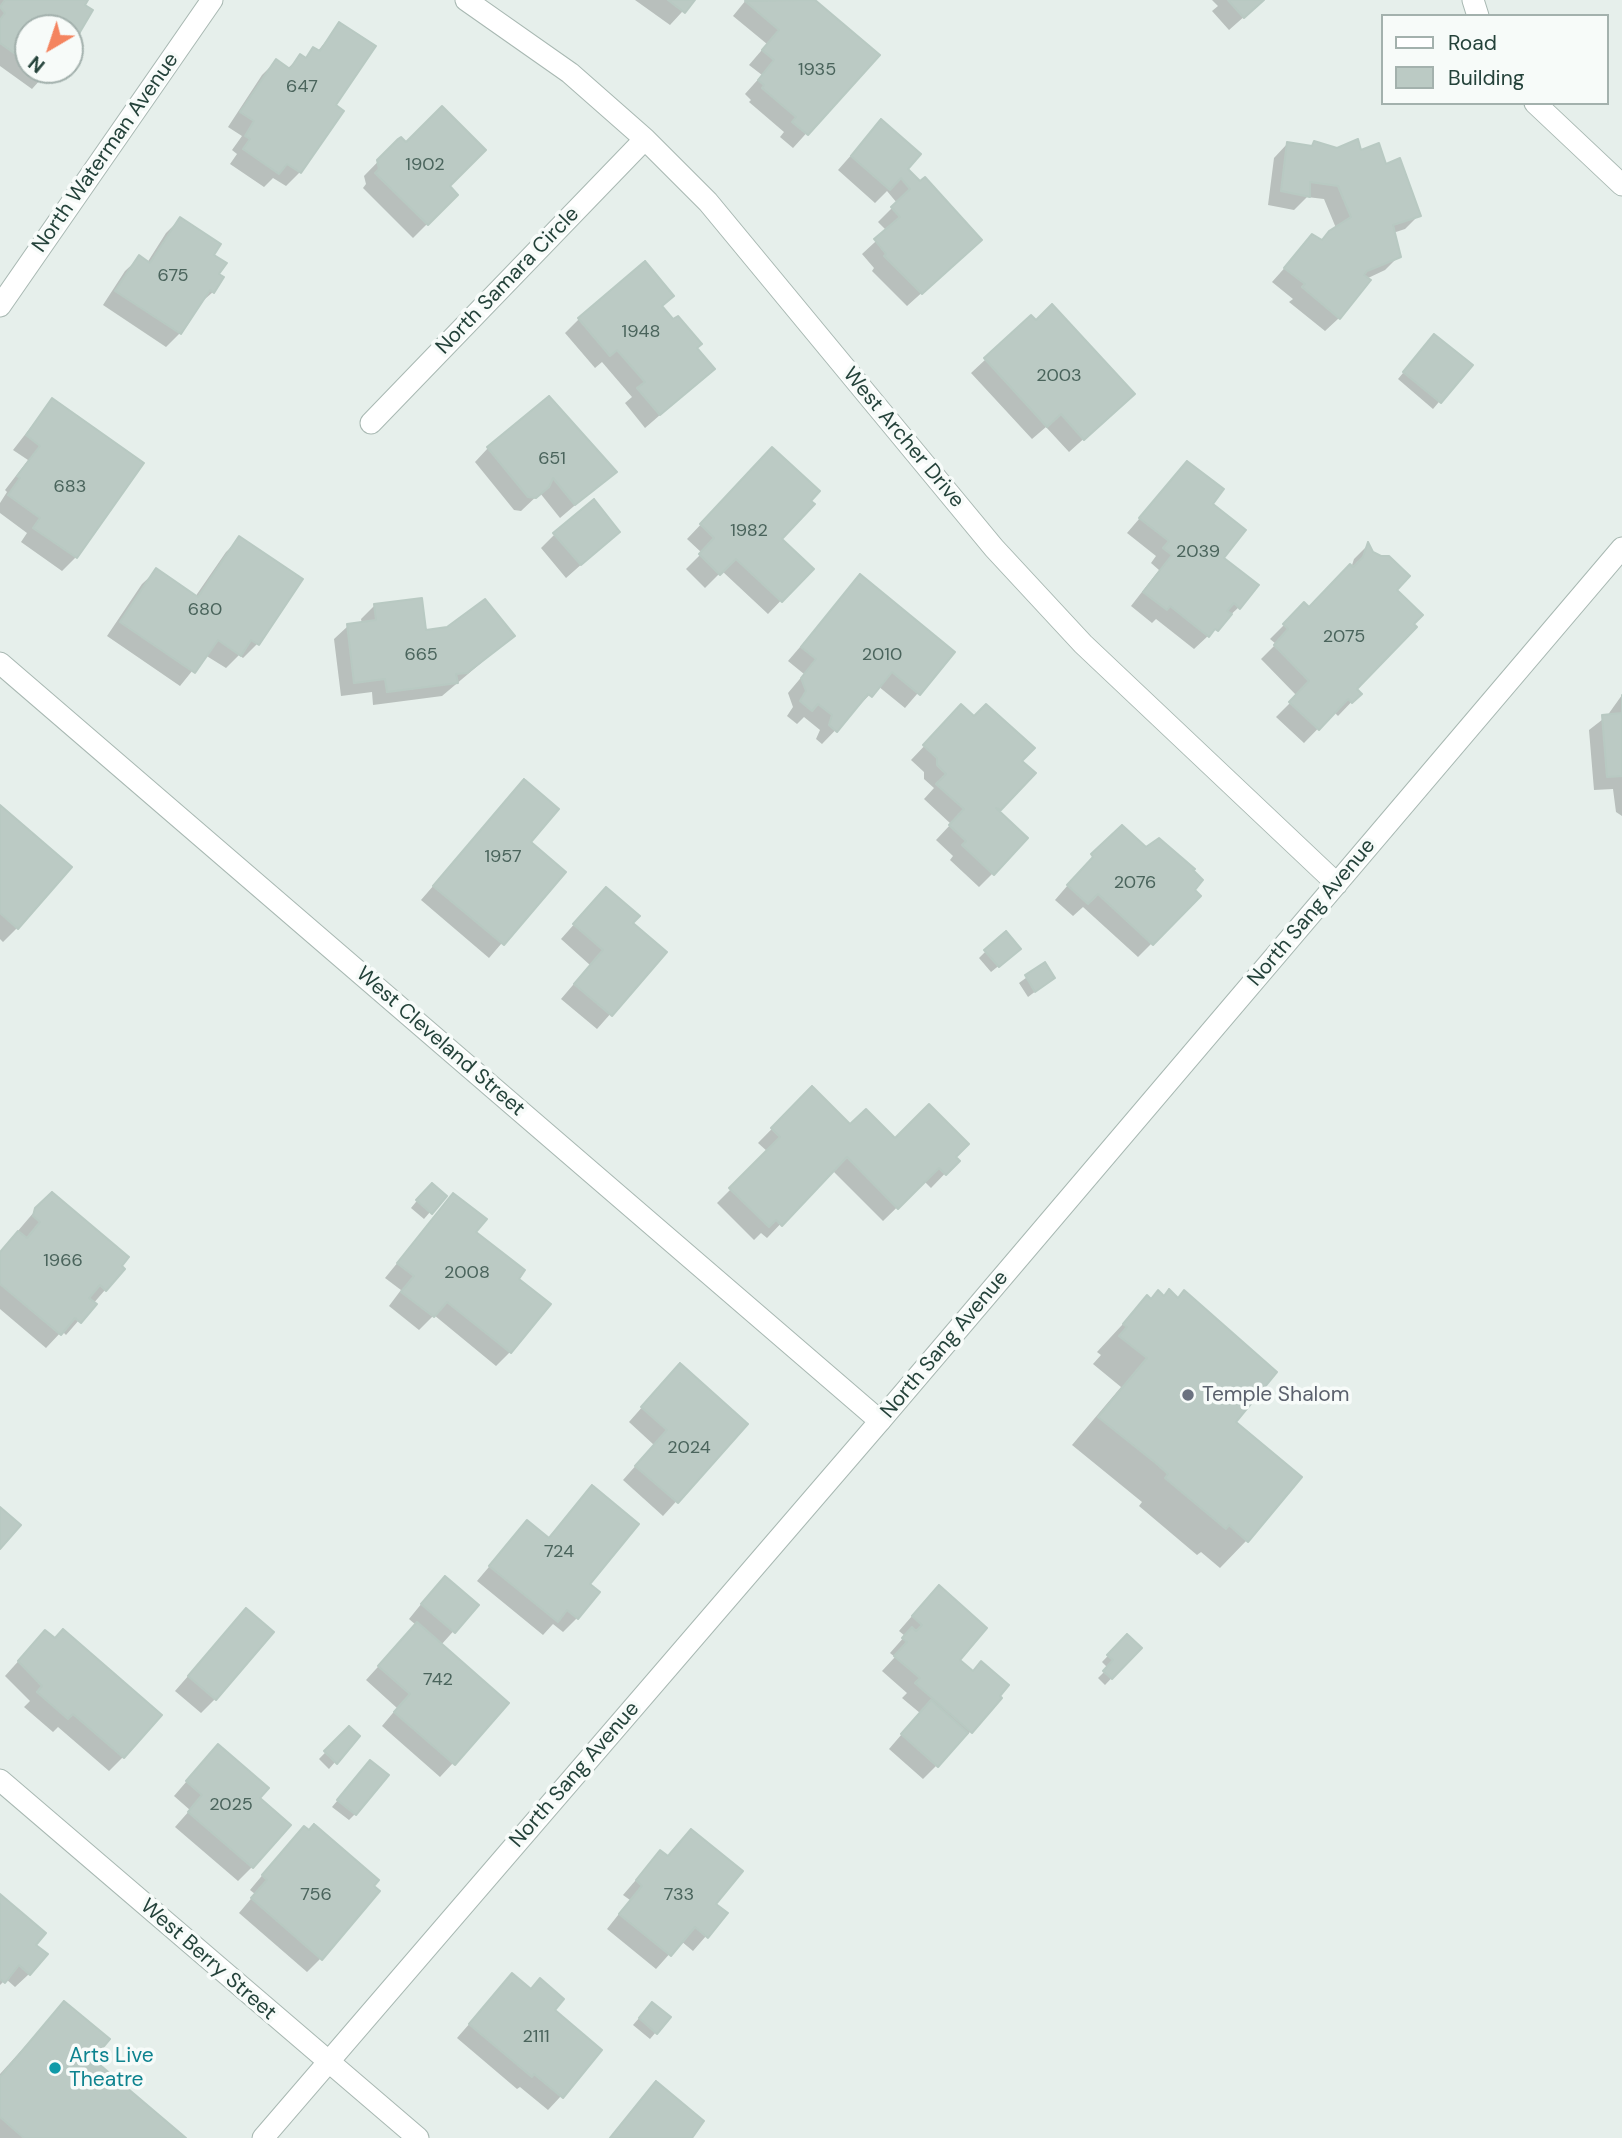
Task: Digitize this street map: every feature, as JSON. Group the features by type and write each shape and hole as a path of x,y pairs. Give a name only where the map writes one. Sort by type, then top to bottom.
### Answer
{"street":[{"name":"North Waterman Avenue","path":"0,306 212,0"},
{"name":"West Archer Drive","path":"466,0 570,74 645,139 708,202 1012,567 1083,644 1337,884"},
{"path":"1537,105 1622,185"},
{"name":"North Samara Circle","path":"371,423 645,139"},
{"name":"North Sang Avenue","path":"263,2138 880,1421 1622,548"},
{"name":"West Cleveland Street","path":"0,663 880,1421"},
{"name":"West Berry Street","path":"0,1780 326,2062 418,2138"}],"building":[{"path":"5,0 88,0 85,5 93,10 84,25 84,14 14,14 14,53 0,43 0,20 5,13 0,7"},
{"path":"668,0 695,0 685,13"},
{"path":"815,0 880,55 808,135 792,122 796,117 762,88 764,85 758,80 774,60 762,50 779,30 745,1"},
{"path":"1228,0 1264,0 1244,18"},
{"path":"339,22 376,46 336,105 344,111 301,173 287,164 279,174 243,149 250,139 245,136 254,121 240,112 276,59 290,69 300,54 306,58 313,47 320,51"},
{"path":"442,106 486,150 450,186 458,195 428,225 375,173 379,169 377,160 398,139 401,137 406,142"},
{"path":"881,119 921,154 908,169 920,181 925,177 982,240 922,294 884,256 886,254 874,239 900,217 891,207 910,189 901,178 890,190 851,156"},
{"path":"1358,139 1361,150 1379,143 1386,164 1400,158 1421,216 1393,225 1401,257 1367,271 1364,275 1371,280 1340,319 1302,287 1305,284 1284,268 1312,234 1322,240 1329,231 1351,217 1338,186 1310,182 1310,197 1281,191 1287,142 1312,146 1314,141 1337,148"},
{"path":"180,217 221,244 214,255 227,263 219,274 224,277 214,293 210,290 181,334 115,291 139,255 150,263"},
{"path":"645,261 674,296 662,306 673,319 678,316 702,344 697,348 715,369 660,415 637,388 645,382 617,350 610,356 578,318"},
{"path":"1052,304 1135,394 1084,440 1061,414 1047,427 984,358 1031,315 1036,320"},
{"path":"1434,334 1473,365 1441,403 1403,372"},
{"path":"549,396 617,472 575,505 553,478 549,487 536,498 528,497 487,447"},
{"path":"52,398 144,463 77,558 33,528 40,518 8,495 20,478 17,476 40,446 26,435"},
{"path":"772,447 820,491 811,501 815,504 782,539 814,569 782,602 736,559 720,575 699,554 714,538 700,524"},
{"path":"1187,461 1224,489 1213,504 1246,530 1224,558 1259,585 1240,609 1234,603 1227,611 1232,614 1218,631 1215,629 1209,637 1170,606 1167,610 1143,592 1172,555 1163,548 1169,541 1139,518"},
{"path":"594,499 620,532 581,565 553,533"},
{"path":"239,536 303,579 259,645 251,640 241,656 218,640 195,673 120,622 156,568 198,597"},
{"path":"1368,542 1373,552 1389,556 1410,576 1397,590 1423,615 1414,624 1417,627 1357,689 1362,694 1352,703 1348,699 1319,730 1289,702 1309,681 1274,645 1288,629 1283,624 1304,602 1309,607 1350,564 1353,567 1363,557"},
{"path":"860,574 955,652 920,695 892,672 872,697 868,694 837,732 829,725 832,715 818,704 812,711 800,701 806,691 801,678 816,659 801,647"},
{"path":"422,598 426,630 447,627 485,599 515,636 467,673 456,674 458,683 387,692 385,679 354,683 347,624 376,620 374,604"},
{"path":"961,704 974,716 986,704 1035,748 1022,761 1036,773 1001,810 996,808 1028,838 994,875 962,845 966,841 949,825 964,809 936,784 946,774 937,765 937,758 923,745"},
{"path":"1622,713 1622,776 1607,777 1602,715"},
{"path":"524,779 559,809 531,842 566,872 504,945 433,886"},
{"path":"0,805 72,867 18,929 0,913"},
{"path":"1122,825 1146,847 1159,838 1195,869 1193,870 1203,880 1195,890 1201,896 1153,945 1098,894 1088,904 1067,885 1093,857 1091,854"},
{"path":"606,887 640,916 633,923 667,952 612,1016 574,984 603,950 573,924"},
{"path":"1006,931 1021,949 999,967 984,950"},
{"path":"1045,962 1055,978 1035,992 1025,975"},
{"path":"812,1086 850,1124 866,1109 895,1138 929,1104 969,1144 956,1157 960,1161 946,1175 939,1168 898,1209 847,1157 782,1226 776,1220 769,1227 729,1188 780,1137 771,1128"},
{"path":"432,1183 447,1196 432,1214 416,1200"},
{"path":"52,1192 129,1257 122,1266 125,1269 106,1291 100,1285 89,1298 97,1304 81,1323 75,1318 61,1335 0,1284 0,1252 18,1231 27,1238 40,1222 33,1216 35,1208"},
{"path":"453,1193 487,1219 476,1232 525,1270 519,1279 551,1304 511,1353 447,1302 434,1317 401,1292 414,1276 397,1263"},
{"name":"Temple Shalom","path":"1169,1289 1178,1298 1184,1290 1277,1372 1236,1422 1302,1477 1248,1542 1229,1525 1226,1529 1165,1478 1168,1474 1157,1464 1098,1417 1147,1358 1119,1336 1127,1327 1123,1324 1147,1295 1151,1299 1158,1290 1164,1296"},
{"path":"680,1363 748,1424 678,1503 635,1466 667,1430 641,1407"},
{"path":"592,1485 639,1524 590,1584 600,1592 578,1619 567,1610 558,1622 489,1566 527,1520 549,1538"},
{"path":"0,1507 21,1525 0,1549"},
{"path":"445,1576 479,1605 455,1633 421,1604"},
{"path":"939,1585 987,1628 960,1660 973,1671 981,1661 1009,1685 1000,1696 1002,1698 972,1733 915,1683 920,1678 894,1656 907,1642 902,1638 912,1627 916,1631 922,1625 912,1616"},
{"path":"246,1608 274,1632 216,1700 188,1676"},
{"path":"417,1622 509,1703 455,1765 394,1712 410,1694 378,1666"},
{"path":"63,1629 162,1715 124,1758 73,1714 68,1719 37,1692 42,1686 18,1661 45,1630 55,1638"},
{"path":"1127,1634 1142,1648 1112,1679 1103,1671 1113,1660 1107,1655"},
{"path":"931,1700 968,1733 938,1767 901,1734"},
{"path":"349,1726 360,1736 337,1764 324,1751"},
{"path":"218,1744 269,1788 260,1798 291,1825 253,1868 188,1812 202,1795 186,1781"},
{"path":"370,1760 389,1775 356,1815 337,1800"},
{"path":"314,1824 379,1880 374,1886 380,1891 322,1960 251,1898 267,1880 262,1875 304,1826 309,1830"},
{"path":"691,1829 743,1871 716,1904 728,1913 708,1938 695,1927 671,1956 619,1914 642,1886 636,1880 660,1850 668,1856"},
{"path":"0,1894 46,1933 36,1945 48,1954 30,1975 19,1965 5,1983 0,1979"},
{"path":"512,1973 531,1989 540,1978 564,1999 555,2010 602,2050 563,2098 534,2074 532,2077 469,2024"},
{"name":"Arts Live Theatre","path":"64,2001 110,2039 93,2059 186,2138 24,2138 0,2117 0,2077"},
{"path":"652,2002 671,2017 657,2034 639,2018"},
{"path":"656,2081 704,2121 692,2138 610,2138"}],"place":[{"name":"Temple Shalom","path":"1188,1395"},
{"name":"Arts Live Theatre","path":"55,2068"}]}
